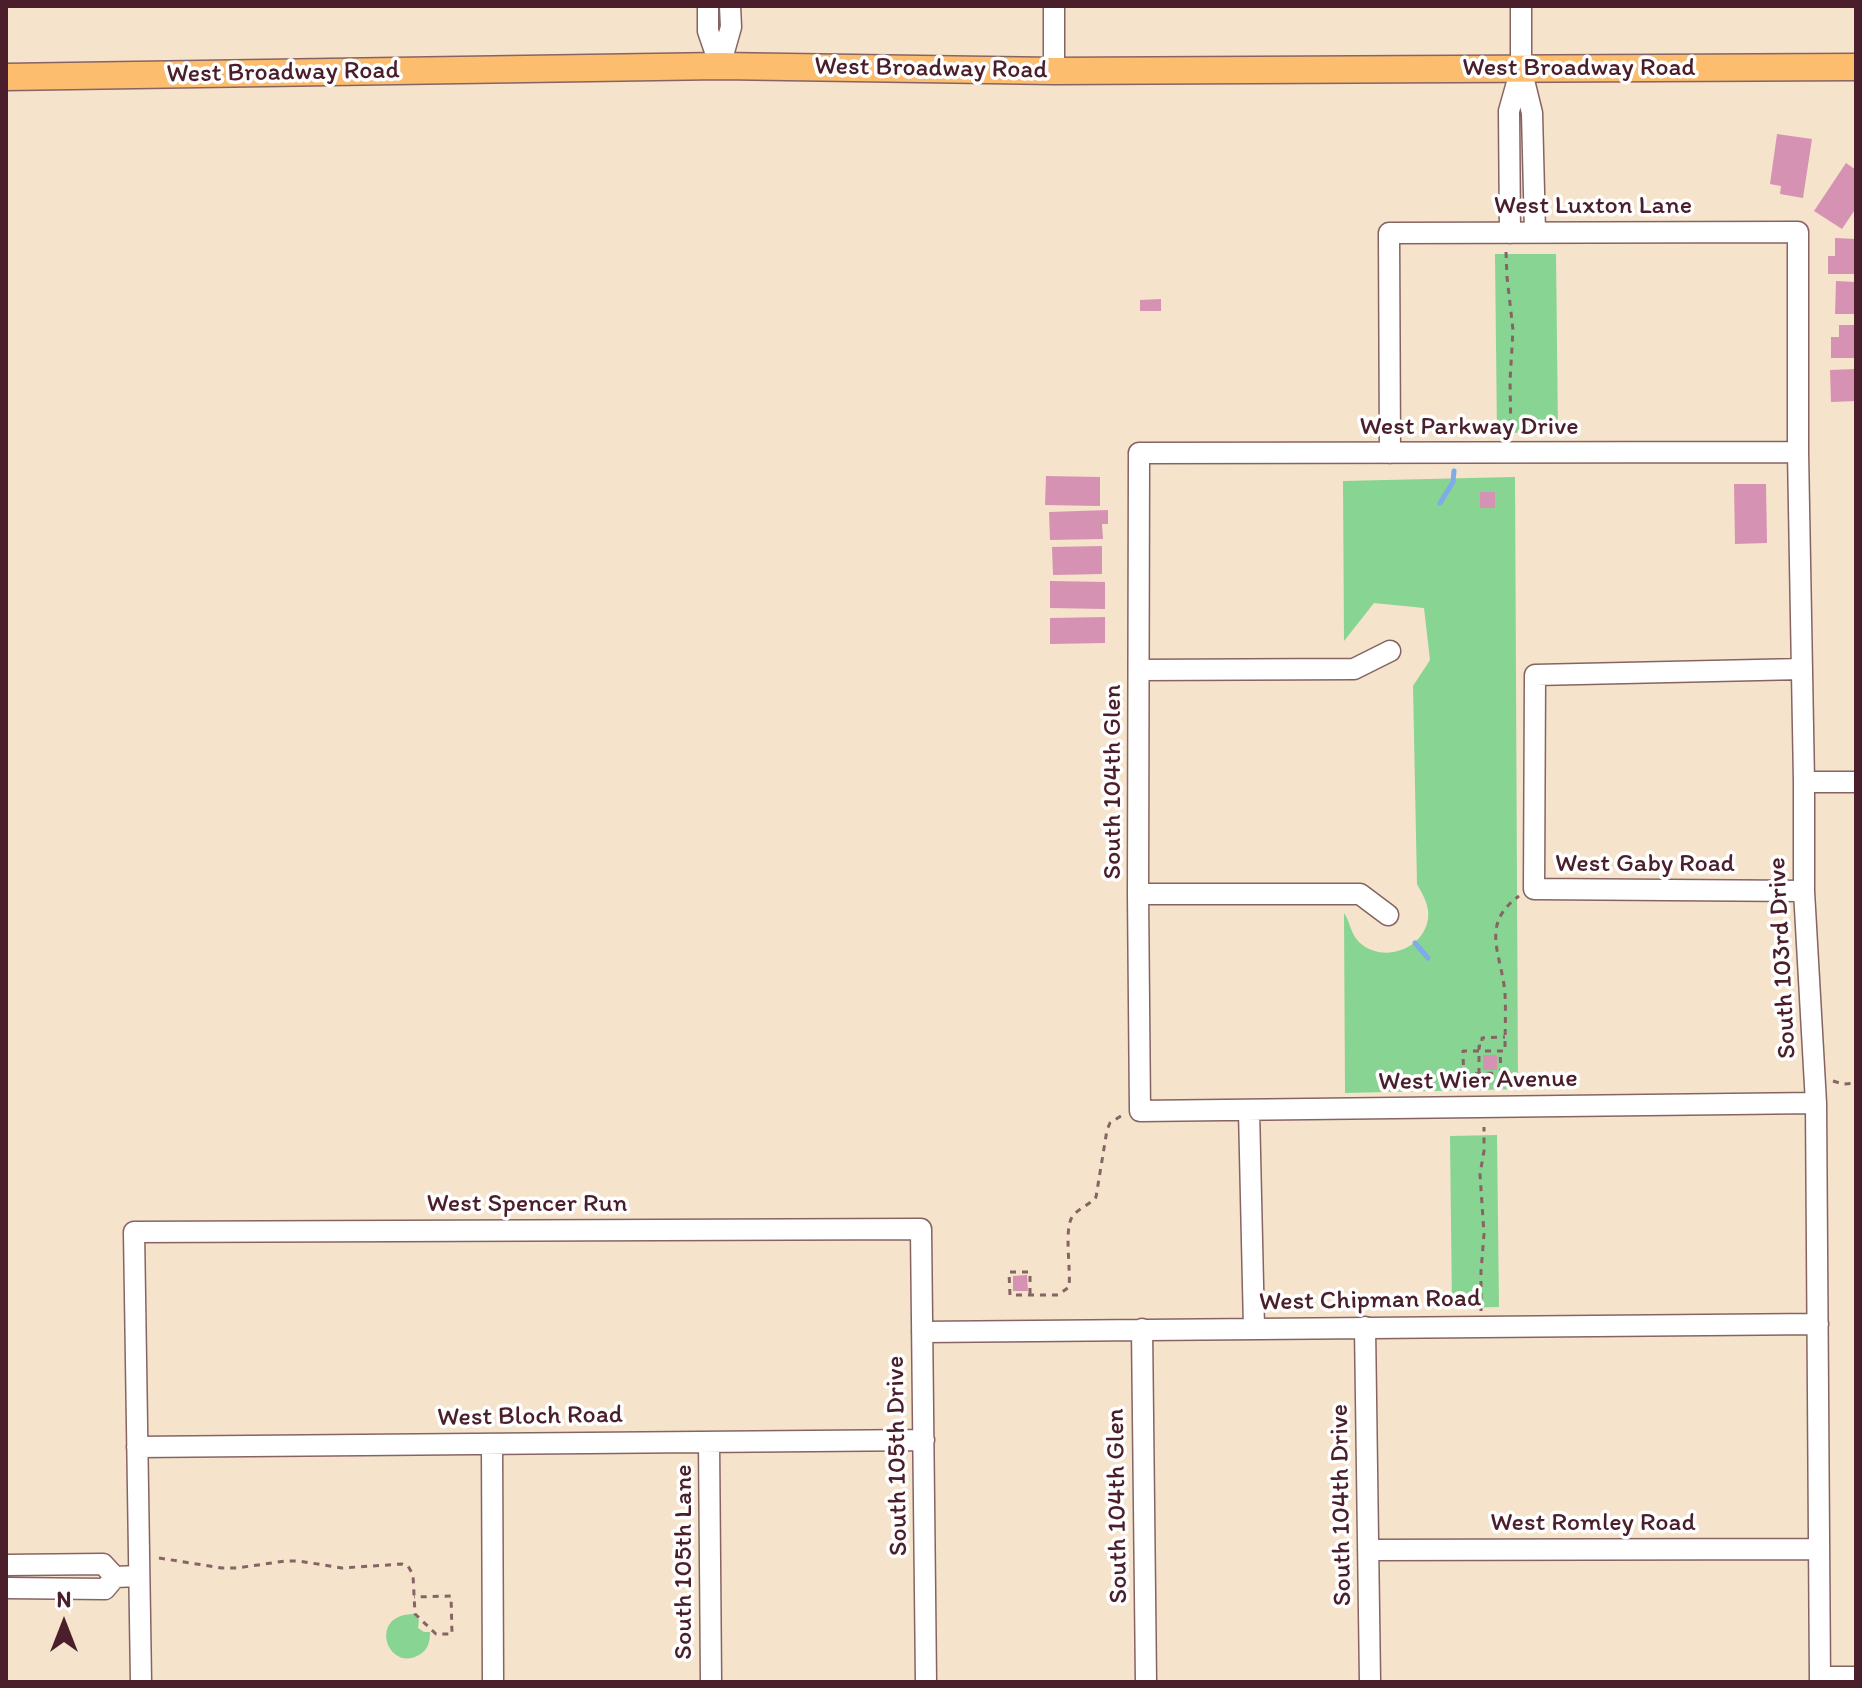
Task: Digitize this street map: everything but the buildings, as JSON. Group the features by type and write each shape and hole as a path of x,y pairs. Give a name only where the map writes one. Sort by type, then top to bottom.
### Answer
{"main road":[{"name":"West Broadway Road","path":"6,77 720,66 1054,71 1856,67"}],"street":[{"path":"708,6 708,31 720,66"},
{"path":"720,66 731,27 730,6"},
{"path":"1054,6 1054,71"},
{"path":"1521,6 1521,68 1532,113 1535,232"},
{"path":"1508,240 1509,111 1521,68"},
{"name":"West Luxton Lane","path":"1390,453 1389,233 1508,240 1535,232 1798,232"},
{"name":"South 103rd Drive","path":"1798,232 1804,891 1816,1103 1820,1680"},
{"name":"West Parkway Drive","path":"1139,453 1798,452"},
{"name":"South 104th Glen","path":"1139,453 1140,1111"},
{"path":"1140,670 1354,669 1390,651"},
{"path":"1534,889 1535,675 1802,669"},
{"path":"1804,782 1856,782"},
{"name":"West Gaby Road","path":"1534,889 1804,891"},
{"path":"1138,894 1360,894 1388,915"},
{"name":"West Wier Avenue","path":"1140,1111 1816,1103"},
{"path":"1249,1110 1254,1328"},
{"name":"West Spencer Run","path":"137,1447 134,1232 921,1229"},
{"name":"South 105th Drive","path":"921,1229 926,1682"},
{"name":"West Chipman Road","path":"922,1332 1818,1324"},
{"name":"South 104th Drive","path":"1365,1327 1370,1682"},
{"name":"South 104th Glen","path":"1142,1329 1146,1682"},
{"name":"West Bloch Road","path":"137,1447 924,1440"},
{"name":"South 105th Lane","path":"709,1442 711,1682"},
{"path":"492,1444 493,1682"},
{"path":"137,1447 141,1682"},
{"name":"West Romley Road","path":"1368,1550 1818,1549"},
{"path":"6,1565 103,1564 115,1577"},
{"path":"6,1588 105,1589 115,1577 139,1566"},
{"path":"1820,1680 1856,1677"}],"path":[{"path":"1508,240 1507,277 1513,330 1511,453"},
{"path":"1482,1326 1484,1234 1480,1174 1484,1151 1463,1074 1463,1051 1505,1051 1505,995 1495,932 1504,910 1521,895 1534,889"},
{"path":"1479,1074 1482,1038 1505,1037"},
{"path":"1463,1074 1501,1073 1500,1051"},
{"path":"1814,1079 1829,1078 1843,1084 1856,1083"},
{"path":"1030,1294 1030,1272 1009,1272 1010,1295 1058,1295 1069,1287 1071,1218 1096,1197 1110,1123 1129,1111 1140,1111"},
{"path":"139,1566 237,1568 285,1561 342,1568 402,1564 412,1570 415,1614 436,1634 452,1634 451,1596 414,1597"}],"green space":[{"path":"1495,254 1556,254 1558,432 1497,433"},
{"path":"1515,477 1518,1089 1345,1093 1344,913 1358,941 1367,948 1388,953 1399,951 1418,939 1428,919 1427,905 1417,884 1413,686 1430,660 1424,608 1374,603 1344,641 1343,481"},
{"path":"1497,1135 1499,1307 1452,1308 1450,1136"},
{"path":"413,1614 419,1620 418,1628 430,1632 430,1639 425,1651 408,1658 391,1650 387,1632 390,1623"}],"waterway":[{"path":"1440,503 1453,482 1454,471"},
{"path":"1415,943 1428,958"}]}
